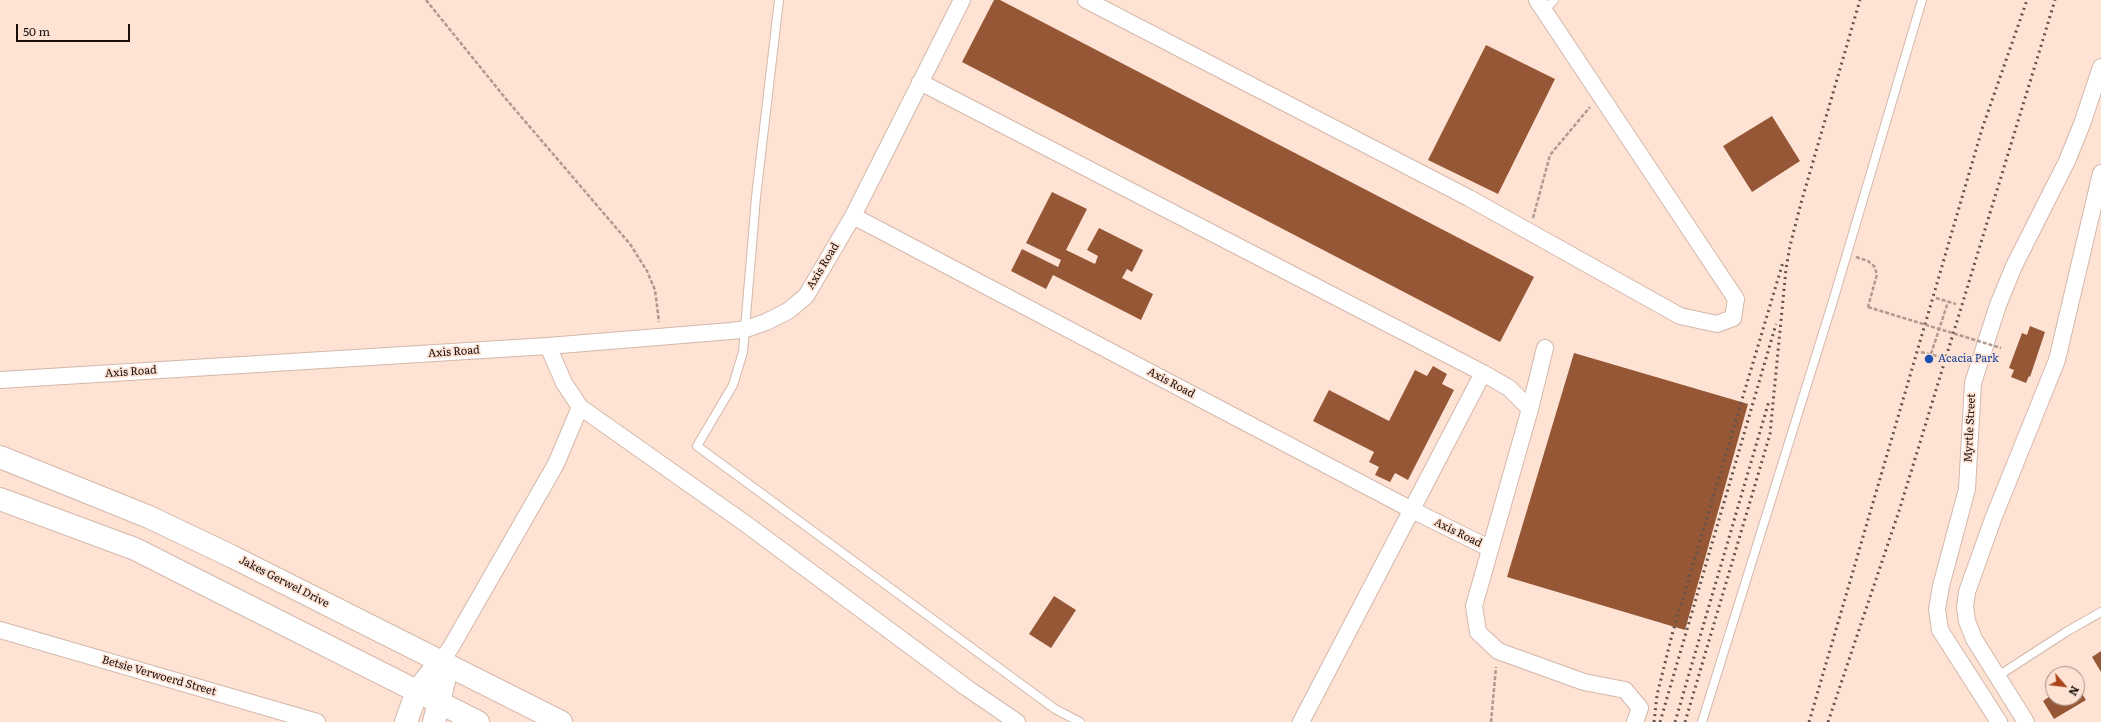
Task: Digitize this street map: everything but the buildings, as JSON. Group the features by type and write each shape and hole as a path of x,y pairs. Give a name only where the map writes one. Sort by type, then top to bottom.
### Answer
{"main road":[{"name":"Jakes Gerwel Drive","path":"0,457 84,490 170,527 446,658 561,722"},
{"path":"0,499 135,549 417,691 437,712 478,722"},
{"path":"406,722 417,691 446,658"},
{"path":"437,712 446,658"}],"street":[{"name":"Axis Road","path":"0,380 548,346 746,329 788,311 806,296 853,216 962,0"},
{"path":"1086,0 1469,198 1680,316 1716,324 1733,318 1736,299 1600,94 1545,4"},
{"name":"Myrtle Street","path":"1999,722 1940,630 1937,609 1941,586 1967,489 1973,383 1998,305 2014,266 2066,161 2082,124 2101,67"},
{"path":"920,82 1483,374 1509,388 1530,409"},
{"path":"2026,722 1974,639 1967,621 1965,607 1967,592 1993,519 2057,360 2101,173"},
{"name":"Axis Road","path":"853,216 1412,510 1489,548"},
{"path":"548,346 564,383 580,407 746,524 967,688 1017,722"},
{"path":"1545,348 1530,409 1489,548 1474,606 1478,632 1498,651 1584,682 1625,690 1640,708 1635,722"},
{"path":"1301,722 1483,374"},
{"path":"446,658 556,464 580,407"},
{"name":"Betsie Verwoerd Street","path":"0,630 317,722"}],"lane":[{"path":"779,0 756,197 743,352 733,385 697,446 1055,709 1080,722"},
{"path":"1702,722 1847,254 1922,0"},
{"path":"1998,676 2066,632 2101,612"}],"path":[{"path":"426,0 506,99 630,244 647,271 655,290 661,337"},
{"path":"1529,231 1550,155 1600,94"},
{"path":"1847,254 1868,261 1874,266 1878,274 1868,307 2001,348"},
{"path":"1936,298 1956,304"},
{"path":"1931,354 1948,302"},
{"path":"1921,352 1940,357"},
{"path":"1492,722 1498,651"}],"railway":[{"path":"1685,722 1770,434 1786,269 1790,246 1860,0"},
{"path":"1809,722 1982,129 2027,0"},
{"path":"1828,722 1900,508 2055,0"},
{"path":"1654,722 1657,695 1673,631 1783,262"},
{"path":"1660,722 1776,324"},
{"path":"1675,722 1769,401"}],"place":[{"name":"Acacia Park","path":"1929,359"}]}
